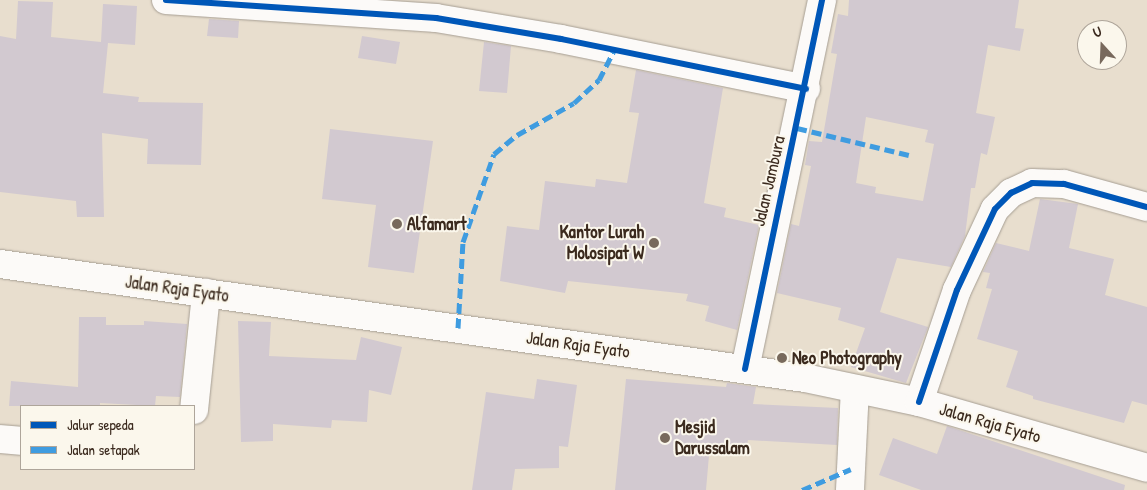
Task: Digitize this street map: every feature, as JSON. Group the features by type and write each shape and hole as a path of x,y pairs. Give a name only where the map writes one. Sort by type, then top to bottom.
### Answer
{"street":[{"path":"166,0 436,18 561,39 806,89"},
{"name":"Jalan Jambura","path":"745,369 806,89 822,0"},
{"path":"919,402 957,290 995,209 1011,193 1032,183 1064,184 1147,207"},
{"name":"Jalan Raja Eyato","path":"0,264 745,369 919,402 1147,468"},
{"path":"195,405 206,293"},
{"path":"850,490 855,389"},
{"path":"0,439 20,441"}],"building":[{"path":"849,0 1019,0 1015,28 1024,29 1020,51 988,45 976,113 995,117 987,155 981,153 975,188 971,188 965,236 951,267 897,258 880,312 928,327 906,383 851,367 865,328 838,320 841,308 777,293 791,224 799,226 811,166 805,165 809,141 822,142 837,54 831,53 838,14 848,16","holes":["866,117 928,130 925,142 934,144 923,201 875,193 876,187 856,183"]},
{"path":"18,1 53,2 51,37 101,42 103,4 137,6 135,45 108,43 103,93 139,97 138,102 203,103 201,165 147,164 148,139 102,133 104,217 77,217 76,201 0,192 0,36 16,39"},
{"path":"209,19 239,21 238,38 207,36"},
{"path":"362,36 400,42 396,64 358,58"},
{"path":"484,42 511,46 507,93 479,91"},
{"path":"636,70 723,88 704,203 726,208 724,217 759,225 737,330 705,321 709,306 686,301 688,294 568,281 565,293 500,281 507,226 539,230 545,181 595,187 596,179 627,183 639,113 629,112"},
{"path":"330,129 433,141 414,273 368,267 376,205 322,199"},
{"path":"1040,199 1078,204 1069,248 1114,259 1105,295 1147,307 1147,405 1132,401 1124,423 1033,399 1033,396 1006,387 1018,351 977,339 992,289 986,288 990,273 983,272 996,243 1029,251"},
{"path":"79,317 106,317 106,325 144,325 144,321 187,324 180,397 156,396 155,405 100,403 100,405 9,406 11,381 78,387"},
{"path":"238,321 271,322 269,356 356,360 361,337 402,347 391,395 369,390 367,422 332,420 331,428 273,424 273,441 241,442"},
{"path":"537,379 577,385 568,447 559,446 559,468 515,469 512,490 472,490 486,392 534,399"},
{"name":"Mesjid Darussalam","path":"626,379 726,387 727,383 756,387 753,404 838,408 837,445 748,440 746,449 710,444 706,490 615,490"},
{"path":"947,426 1125,485 1124,490 921,490 879,475 893,438 937,454"}],"marked path":[{"path":"458,328 463,242 494,154 517,135 574,103 599,80 614,51"},
{"path":"797,128 909,155"},
{"path":"802,490 851,469"}],"cycle path":[{"path":"166,0 436,18 561,39 806,89"},
{"path":"745,369 822,0"},
{"path":"919,402 957,290 995,209 1011,193 1032,183 1064,184 1147,207"}],"place":[{"name":"Alfamart","path":"397,224"},
{"name":"Kantor Lurah Molosipat W","path":"654,243"},
{"name":"Neo Photography","path":"782,358"},
{"name":"Mesjid Darussalam","path":"665,438"}]}
